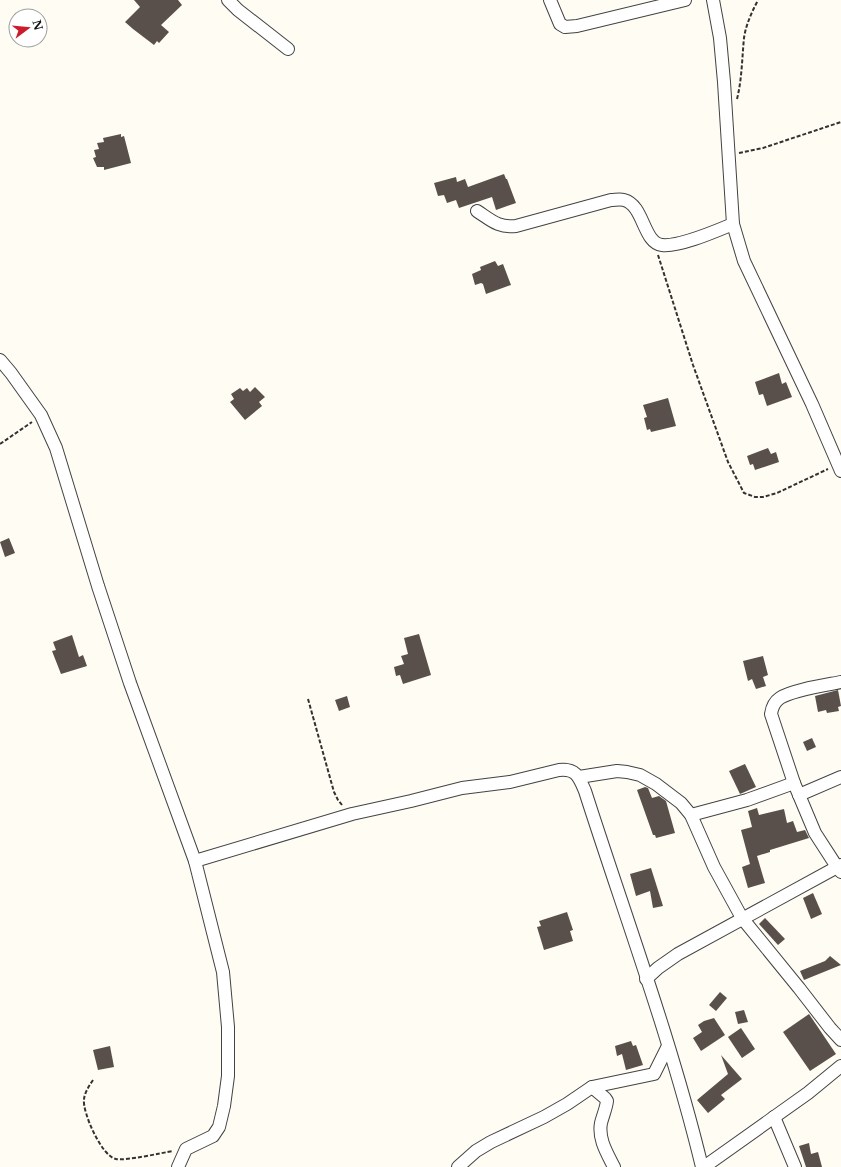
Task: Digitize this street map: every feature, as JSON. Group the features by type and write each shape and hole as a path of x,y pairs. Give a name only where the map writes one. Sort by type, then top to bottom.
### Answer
{"street":[{"path":"228,0 238,10 288,49"},
{"path":"550,0 560,24 565,27 577,26 686,0"},
{"path":"713,0 720,38 724,82 733,224 744,262 812,404 840,467"},
{"path":"477,211 499,225 508,227 612,200 624,200 631,204 637,211 649,234 654,241 661,245 670,245 697,238 733,224"},
{"path":"0,360 42,415 56,448 98,586 130,683 195,861 223,972 228,1027 228,1076 224,1106 219,1127 213,1136 186,1149 178,1167"},
{"path":"646,979 658,968 678,954 742,918 840,868 815,833 794,783 771,714 772,708 781,697 800,691 841,682"},
{"path":"195,861 352,814 462,788 510,782 565,769 572,771 578,777 584,791 668,1046 703,1167 808,1093 841,1066"},
{"path":"578,777 617,771 640,775 680,803 691,815 714,867 742,918 841,1040"},
{"path":"800,796 841,776"},
{"path":"691,815 747,800 794,783"},
{"path":"458,1167 476,1151 491,1142 544,1117 592,1087 654,1074 668,1046"},
{"path":"592,1087 607,1101 601,1124 601,1139 614,1167"},
{"path":"774,1117 795,1167"}],"path":[{"path":"737,100 743,67 744,36 750,16 758,0"},
{"path":"729,156 763,148 841,122"},
{"path":"654,241 693,365 728,462 744,493 755,497 763,497 777,493 840,467"},
{"path":"0,444 42,415"},
{"path":"308,699 334,792 338,800 352,814"},
{"path":"93,1080 86,1093 84,1106 91,1126 102,1148 109,1156 116,1159 124,1159 186,1149"}],"building":[{"path":"134,0 178,0 182,5 161,25 169,32 159,43 157,41 154,45 125,22 140,7"},
{"path":"121,134 121,137 124,136 131,163 104,170 104,167 97,167 93,158 96,157 94,150 99,149 97,143 104,142 103,138"},
{"path":"504,174 516,203 496,210 492,197 459,208 456,200 447,203 444,195 438,196 434,183 456,177 457,182 465,179 468,187"},
{"path":"495,261 498,266 503,264 511,285 486,294 483,284 481,283 475,285 472,274 481,270 480,267"},
{"path":"779,373 782,384 786,382 792,397 767,406 763,394 759,395 755,382"},
{"path":"255,387 265,397 259,402 262,406 245,420 230,402 234,399 231,394 240,388 243,391 247,388 250,392"},
{"path":"668,398 676,426 651,432 650,429 647,430 644,418 647,417 643,405"},
{"path":"768,448 771,454 776,452 779,462 755,470 753,464 750,465 747,456"},
{"path":"9,538 15,553 5,557 0,542"},
{"path":"419,634 431,675 403,684 400,675 396,676 394,667 404,664 401,656 408,654 404,638"},
{"path":"72,635 79,657 83,655 87,666 61,674 52,651 56,650 53,642"},
{"path":"763,656 768,675 763,677 766,686 756,689 752,679 748,681 743,661"},
{"path":"838,690 841,706 838,707 839,711 827,713 826,710 818,712 815,696"},
{"path":"347,696 350,707 339,711 335,700"},
{"path":"812,738 816,747 807,751 803,742"},
{"path":"745,764 756,787 740,794 729,771"},
{"path":"645,787 648,788 652,798 659,796 666,801 675,833 656,838 655,835 653,835 637,790"},
{"path":"757,808 759,815 784,809 787,823 793,821 797,832 805,830 809,838 770,850 770,852 757,856 765,883 748,888 742,867 750,864 741,830 752,827 748,811"},
{"path":"651,868 663,906 653,908 650,891 636,896 630,874"},
{"path":"813,893 822,914 811,919 803,898"},
{"path":"567,912 573,930 570,931 573,941 544,950 537,927 541,926 539,921"},
{"path":"765,918 785,939 778,945 759,924"},
{"path":"830,956 841,965 804,980 800,971 825,961"},
{"path":"720,992 727,998 716,1011 709,1005"},
{"path":"744,1010 748,1022 738,1024 735,1012"},
{"path":"809,1014 836,1054 810,1071 783,1032"},
{"path":"714,1018 725,1035 701,1051 693,1038 702,1032 698,1025 704,1021"},
{"path":"741,1028 755,1049 742,1058 728,1037"},
{"path":"631,1041 633,1046 636,1045 643,1065 626,1070 622,1054 617,1056 615,1046"},
{"path":"110,1046 114,1067 98,1070 93,1050"},
{"path":"721,1055 742,1079 721,1095 725,1099 708,1113 697,1100 728,1074"},
{"path":"809,1143 811,1154 818,1152 822,1167 806,1167 799,1146"}]}
